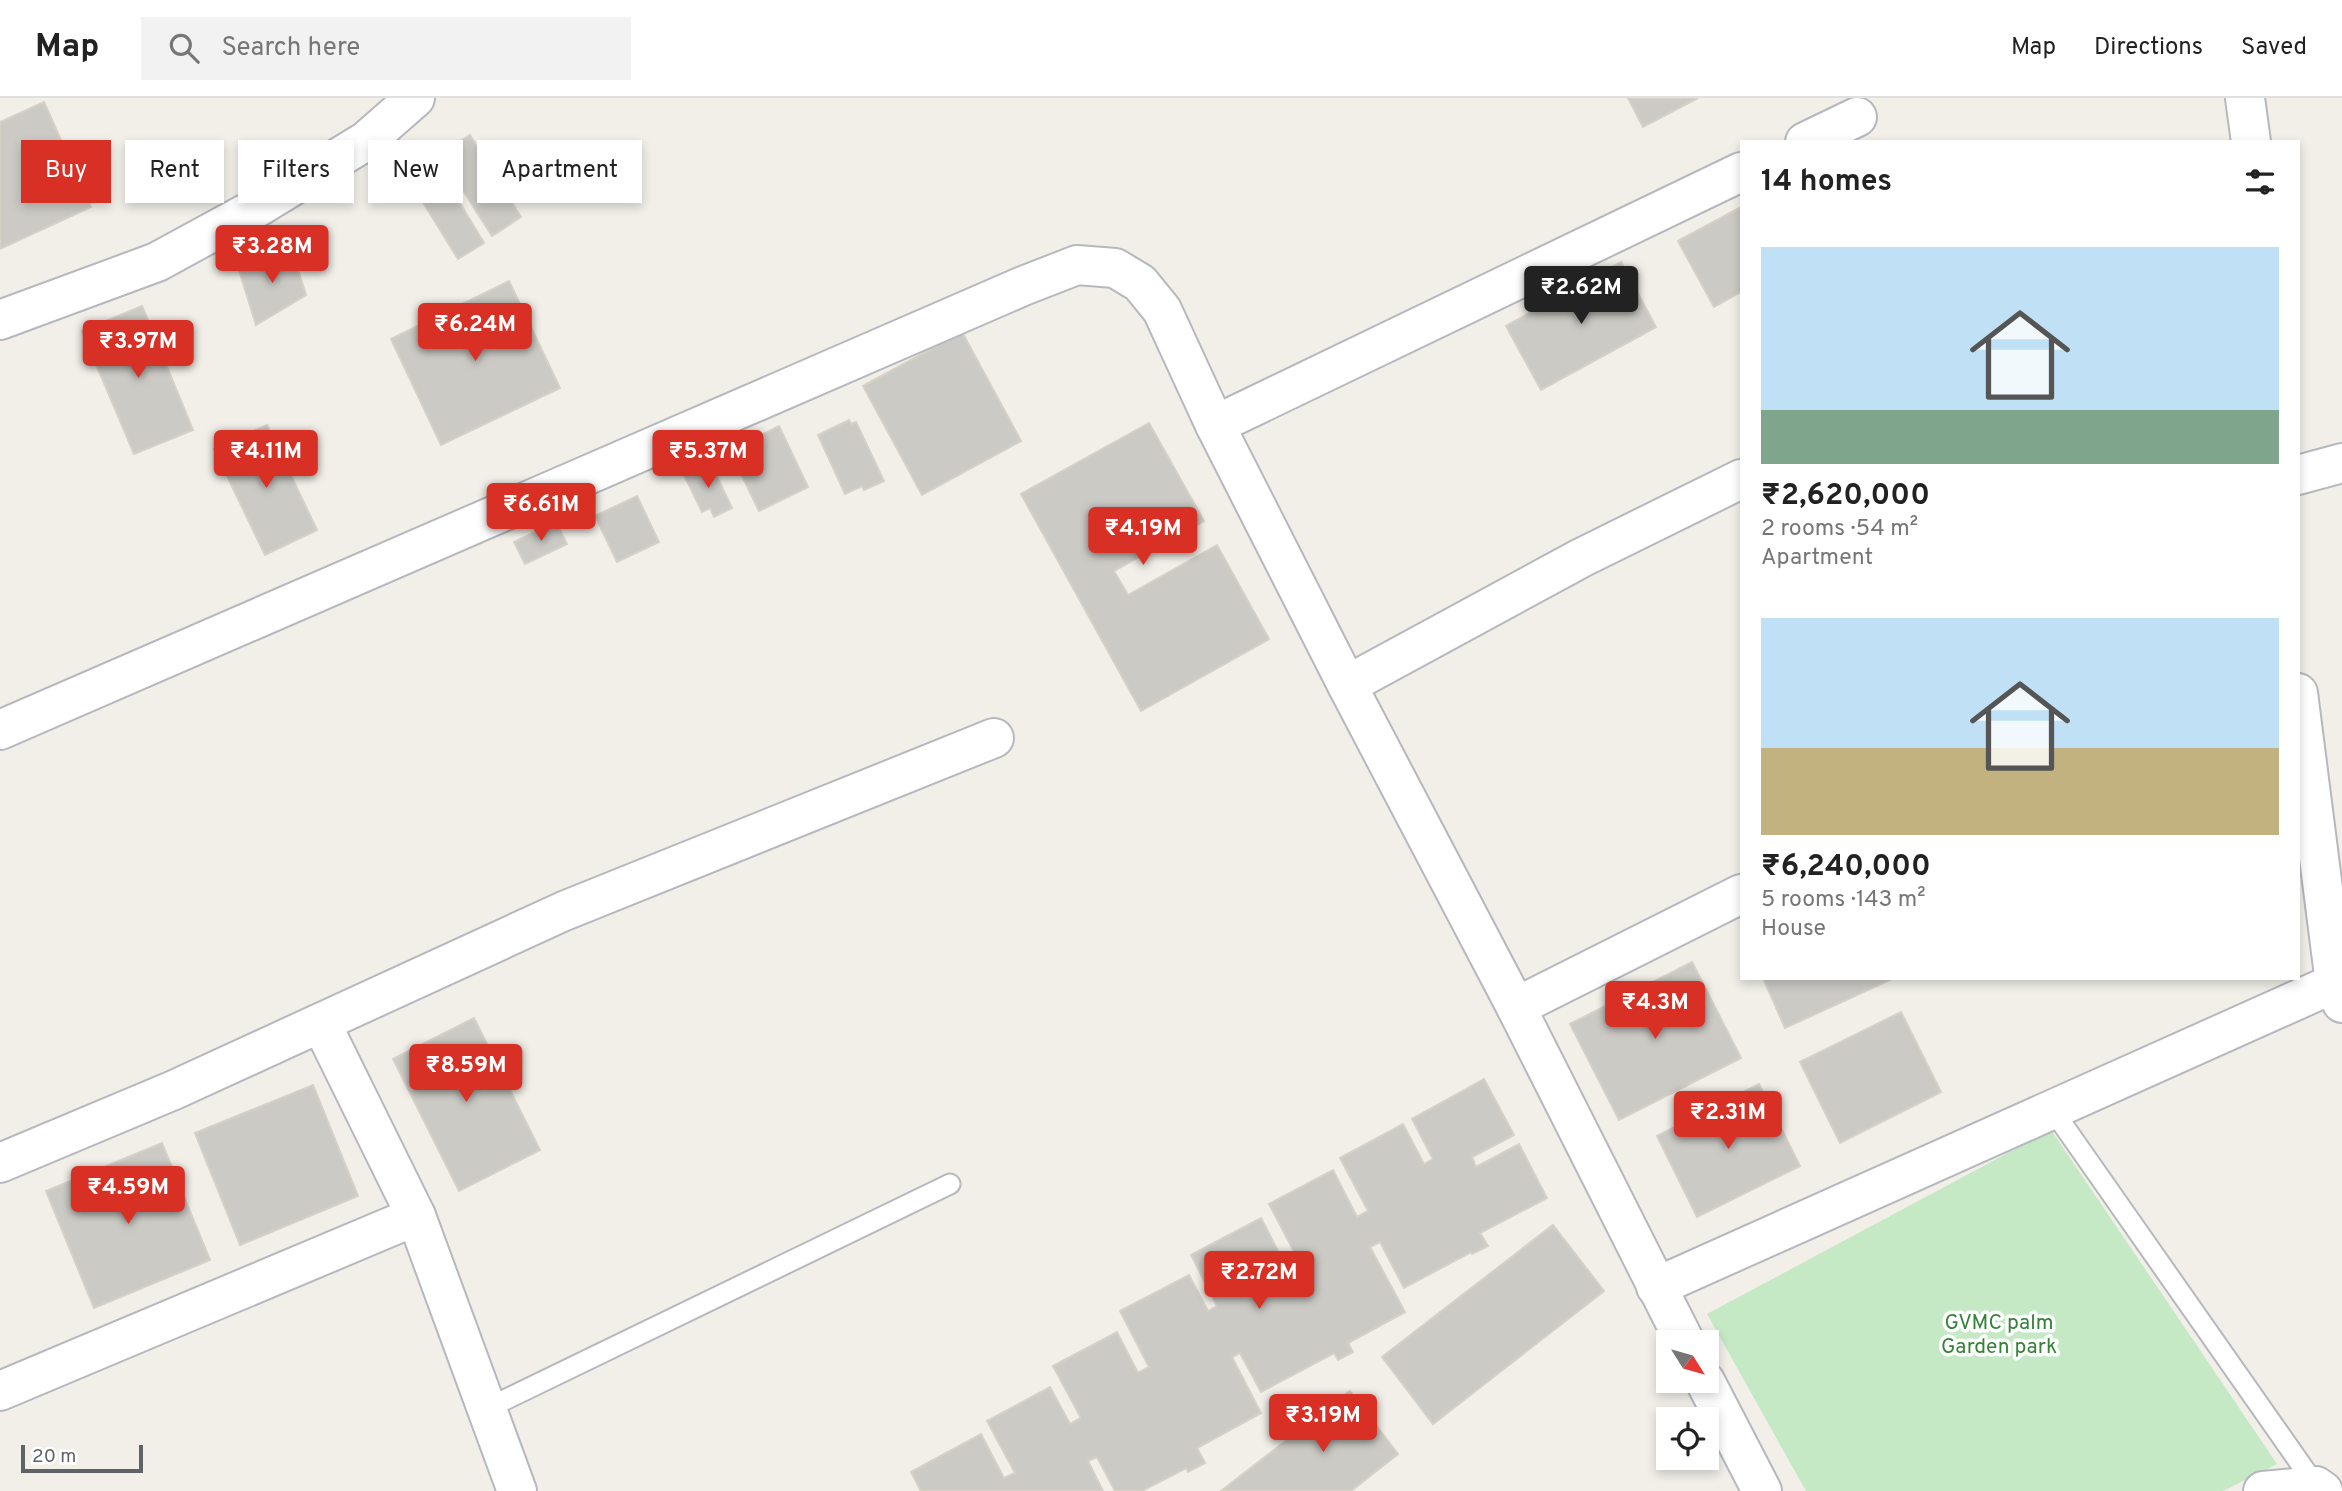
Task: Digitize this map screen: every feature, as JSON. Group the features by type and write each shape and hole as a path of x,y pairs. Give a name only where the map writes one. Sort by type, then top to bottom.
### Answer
{"street":[{"path":"0,320 168,256 258,207 366,141 415,98"},
{"path":"2245,98 2251,140"},
{"path":"1810,140 1858,119"},
{"path":"1215,425 1740,172"},
{"path":"0,730 1023,286 1077,265 1115,268 1140,283 1162,310 1215,425 1347,685 1516,1006 1679,1330"},
{"path":"2300,474 2342,463"},
{"path":"1347,685 1581,558 1740,479"},
{"path":"1656,1287 2052,1109 2338,993 2300,708"},
{"path":"0,1163 174,1090 564,911 994,738"},
{"path":"1516,1006 1740,894"},
{"path":"321,1023 416,1216 517,1491"},
{"path":"0,1391 416,1216"},
{"path":"1711,1393 1762,1491"},
{"path":"2263,1491 2319,1488"}],"lane":[{"path":"2052,1109 2319,1488"},
{"path":"486,1409 950,1184"}],"green space":[{"name":"GVMC palm Garden park","path":"2051,1130 2277,1464 2223,1491 1806,1491 1719,1335 1719,1330 1716,1330 1707,1314"}],"building":[{"path":"1628,98 1698,98 1643,127"},
{"path":"44,102 61,140 21,140 21,203 89,203 91,207 0,249 0,122"},
{"path":"470,135 477,146 477,203 512,203 521,217 492,236 463,190 462,140"},
{"path":"423,203 460,203 484,243 458,259"},
{"path":"1740,208 1740,293 1714,307 1678,241"},
{"path":"292,250 306,295 256,325 238,267"},
{"path":"1621,262 1656,327 1541,390 1506,326"},
{"path":"509,281 560,388 441,445 391,339"},
{"path":"142,306 193,430 134,454 82,331"},
{"path":"962,332 1021,441 922,495 863,386"},
{"path":"849,420 851,424 856,422 884,481 864,490 862,486 845,494 818,435"},
{"path":"1149,423 1204,521 1114,571 1128,595 1217,545 1269,639 1141,711 1021,494"},
{"path":"267,425 317,530 265,555 214,449"},
{"path":"779,426 808,487 759,511 730,451"},
{"path":"710,462 732,508 714,517 710,508 702,512 684,475"},
{"path":"637,496 659,542 617,562 595,516"},
{"path":"556,522 567,544 525,564 514,542"},
{"path":"1692,962 1741,1058 1619,1120 1570,1024"},
{"path":"1764,980 1890,980 1785,1028"},
{"path":"1901,1012 1941,1092 1840,1143 1800,1062"},
{"path":"474,1018 540,1150 459,1191 393,1059"},
{"path":"1484,1079 1514,1135 1472,1157 1476,1167 1519,1144 1547,1198 1480,1233 1488,1246 1472,1254 1471,1252 1404,1288 1380,1242 1370,1247 1405,1312 1348,1343 1353,1352 1338,1360 1334,1353 1261,1392 1240,1353 1232,1357 1261,1413 1197,1448 1205,1463 1188,1472 1186,1468 1142,1491 1115,1491 1097,1457 1088,1461 1103,1491 921,1491 911,1472 981,1434 1004,1478 1015,1473 987,1421 1050,1387 1070,1424 1081,1418 1053,1366 1117,1332 1138,1373 1149,1367 1120,1311 1189,1275 1208,1311 1217,1306 1191,1255 1261,1218 1288,1270 1300,1263 1269,1204 1333,1170 1357,1217 1368,1211 1340,1158 1403,1124 1424,1164 1433,1159 1412,1119"},
{"path":"1759,1084 1800,1166 1697,1217 1657,1136"},
{"path":"313,1085 358,1196 240,1245 195,1133"},
{"path":"162,1143 210,1260 94,1308 46,1191"},
{"path":"1553,1225 1604,1291 1433,1424 1382,1357"},
{"path":"1350,1391 1398,1454 1351,1491 1221,1491"}]}
